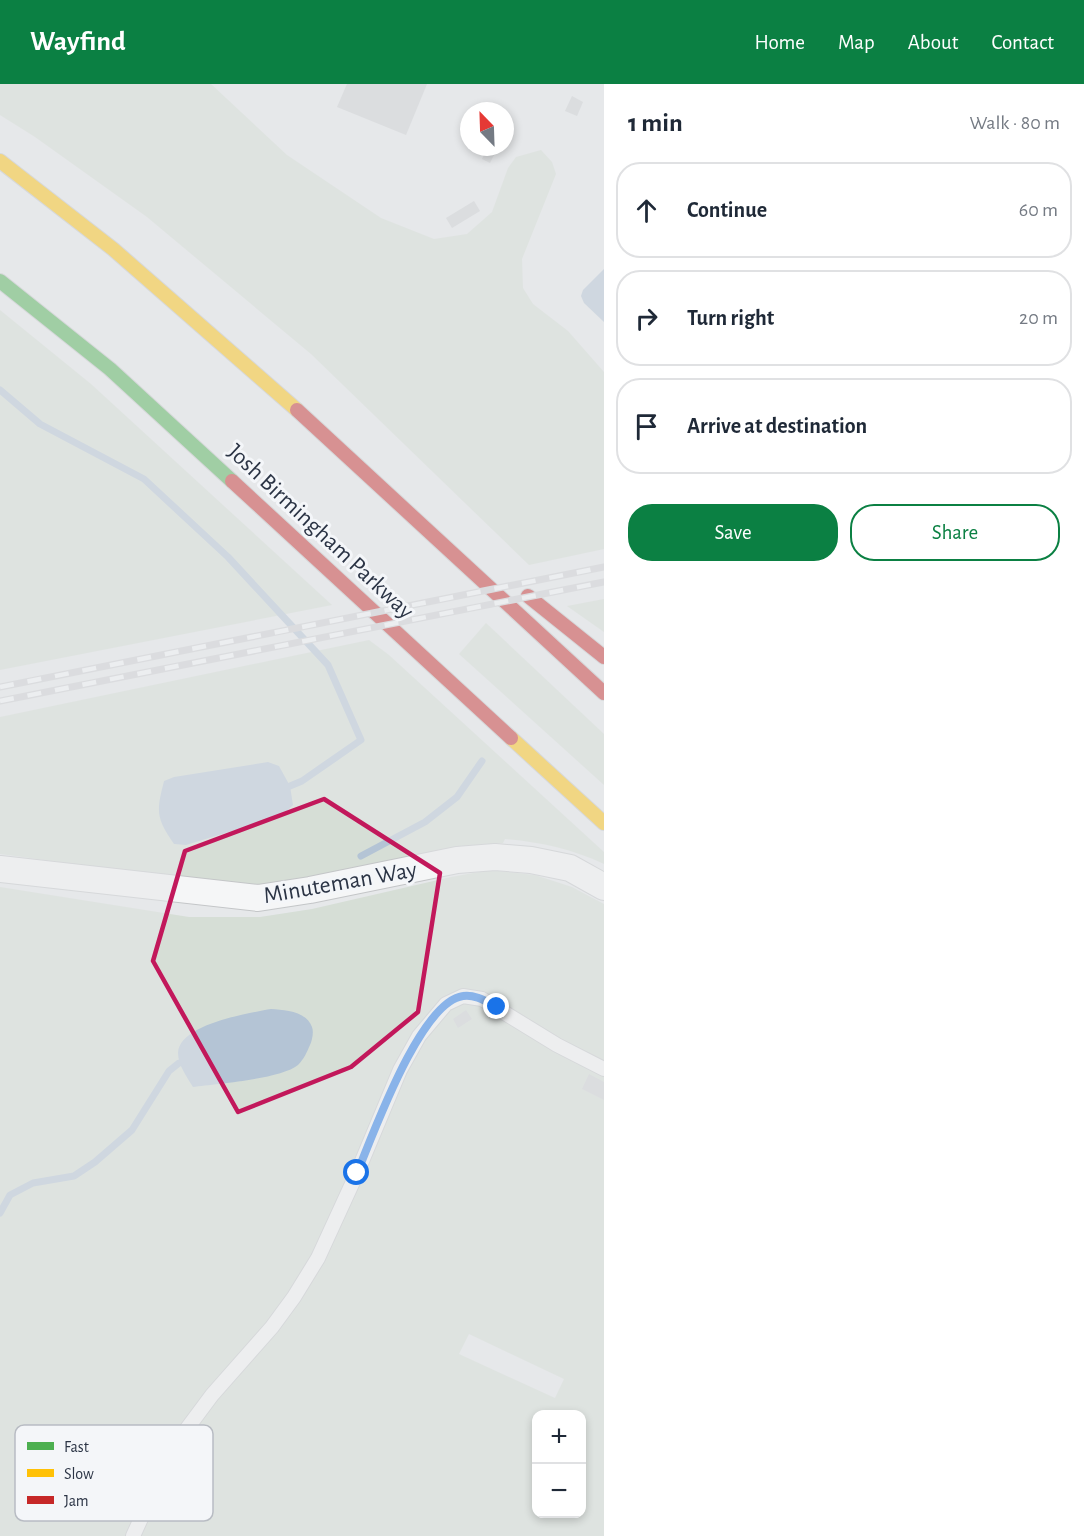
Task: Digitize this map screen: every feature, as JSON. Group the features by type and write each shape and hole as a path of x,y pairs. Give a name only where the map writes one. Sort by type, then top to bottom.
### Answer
{"main road":[{"path":"0,161 113,249 297,410 604,693"},
{"name":"Josh Birmingham Parkway","path":"0,280 110,369 604,823"},
{"path":"297,410 455,537"},
{"path":"520,590 604,657"}],"street":[{"name":"Minuteman Way","path":"0,869 258,898 310,890 457,860 495,856 570,868 604,887"}],"lane":[{"path":"190,1425 212,1395 272,1327 318,1258 400,1070 419,1036 446,1004 463,996 482,999 557,1045 604,1069"},
{"path":"133,1536 140,1521"}],"highlighted area":[{"path":"324,799 440,873 418,1012 351,1067 238,1112 153,961 185,851"}],"shaded area":[{"path":"0,84 211,84 287,155 381,218 434,239 467,234 492,212 508,168 516,157 541,150 552,162 556,174 522,259 523,288 533,304 568,331 604,372 604,549 529,565 311,354 147,217 35,137 0,115"},
{"path":"0,310 91,384 332,605 0,670"},
{"path":"604,599 604,632 567,606"},
{"path":"486,623 604,734 604,785 459,654"},
{"path":"369,640 389,655 604,852 604,864 556,847 505,839 503,843 452,847 308,881 257,889 0,854 0,717"},
{"path":"490,870 535,875 572,887 604,904 604,1536 0,1536 0,887 189,917 260,917 312,909","holes":["469,1334 564,1379 555,1398 459,1354"]}],"water":[{"path":"604,269 604,322 584,303 581,296 583,290"},
{"path":"268,762 279,766 290,786 293,805 286,812 275,818 186,845 174,844 159,814 164,781 174,777"},
{"path":"271,1009 300,1015 312,1027 311,1043 298,1065 278,1074 193,1087 178,1057 181,1043 190,1034 202,1027 232,1017"}],"building":[{"path":"347,84 427,84 406,135 337,107"},
{"path":"572,96 583,102 577,116 565,111"},
{"path":"484,156 494,156 490,163 482,159"},
{"path":"474,201 480,211 452,228 446,218"},
{"path":"466,1010 472,1019 458,1028 453,1019"},
{"path":"589,1074 604,1082 604,1100 582,1089"}],"waterway":[{"path":"0,390 40,424 144,479 228,557 328,665 361,740 302,781 290,786"},
{"path":"361,856 425,822 457,797 482,761"},
{"path":"0,1213 10,1195 33,1183 74,1176 95,1162 132,1130 169,1071 179,1063 186,1061"}],"railway":[{"path":"0,687 604,567"},
{"path":"0,701 604,582"}],"traffic: fast":[{"path":"0,281 110,369 232,481"}],"traffic: slow":[{"path":"0,161 113,249 297,410"},
{"path":"511,738 604,823"}],"traffic: jam":[{"path":"297,410 604,693"},
{"path":"232,481 511,738"},
{"path":"528,596 604,657"}],"route":[{"path":"357,1173 400,1070 419,1036 446,1004 463,996 482,999 497,1007"}]}
